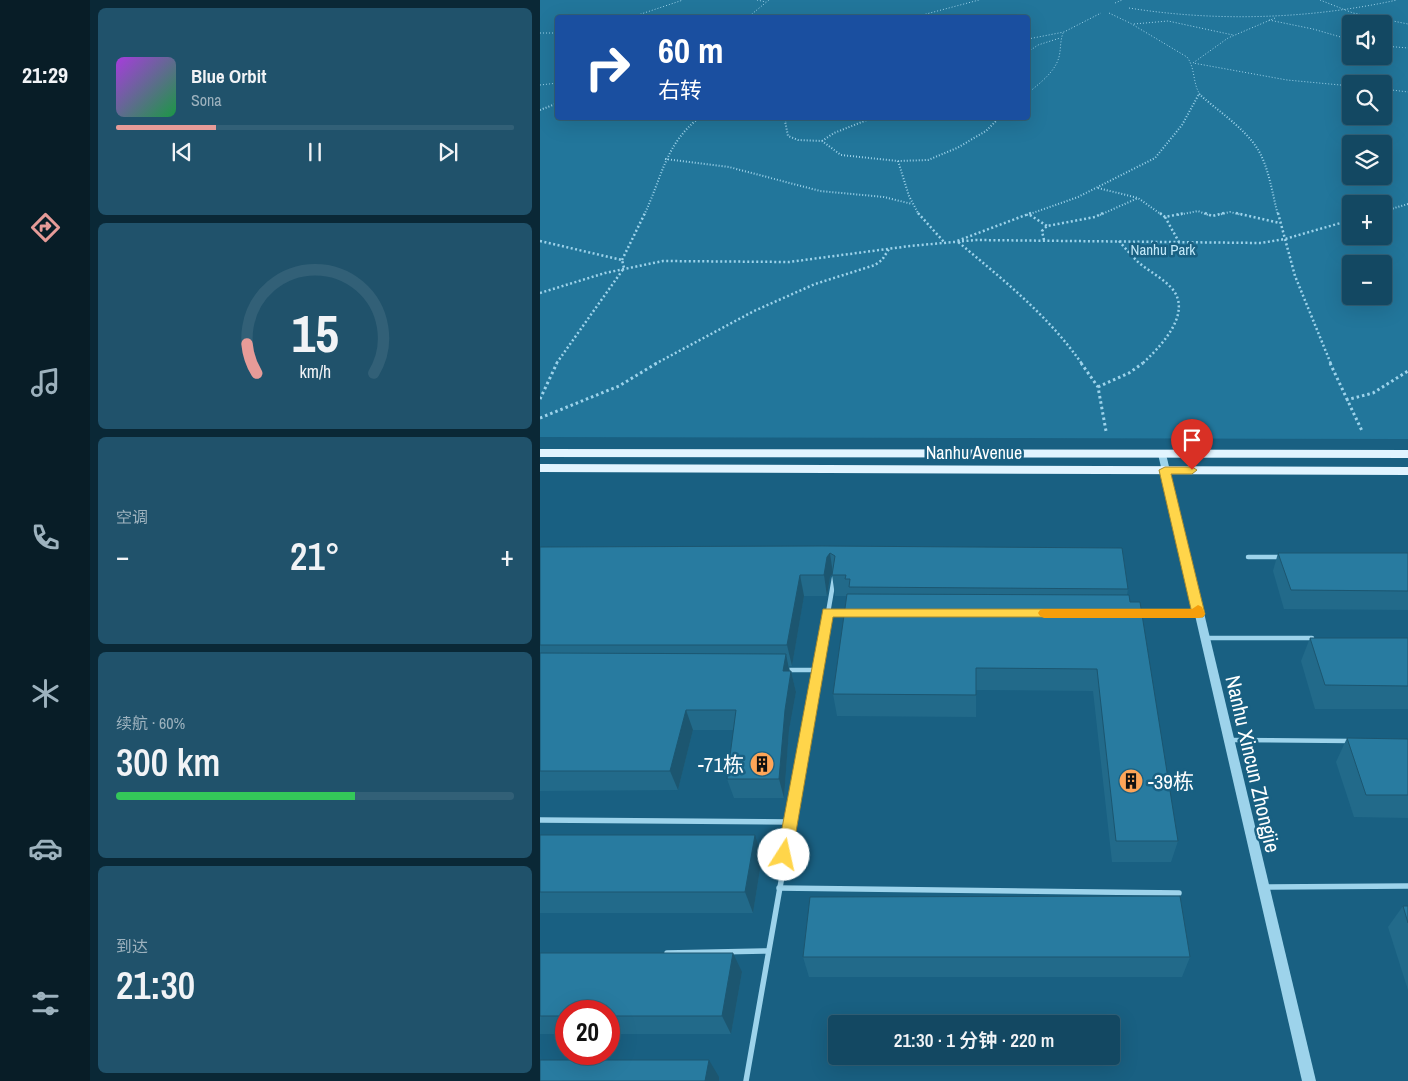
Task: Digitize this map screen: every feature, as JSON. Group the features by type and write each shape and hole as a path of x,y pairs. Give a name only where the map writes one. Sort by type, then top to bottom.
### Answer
{"main road":[{"name":"Nanhu Avenue","path":"540,453 1408,454"},
{"name":"Nanhu Avenue","path":"540,468 1408,471"}],"street":[{"name":"Nanhu Xincun Zhongjie","path":"1162,454 1309,1081"}],"lane":[{"path":"1248,557 1286,557"},
{"path":"746,1081 834,578"},
{"path":"828,612 857,612"},
{"path":"1130,614 1199,614"},
{"path":"1204,638 1321,638"},
{"path":"777,670 817,670"},
{"path":"1228,740 1358,741"},
{"path":"540,820 790,822"},
{"path":"1263,887 1408,886"},
{"path":"779,888 1179,893"},
{"path":"659,953 768,951"}],"path":[{"path":"668,0 672,4"},
{"path":"638,15 683,0"},
{"path":"757,0 768,1"},
{"path":"922,15 979,0"},
{"path":"1115,3 1122,0"},
{"path":"1320,0 1345,11 1408,24"},
{"path":"1129,8 1219,15 1278,16 1345,11 1397,0"},
{"path":"752,15 768,1"},
{"path":"1030,38 1064,32 1101,13"},
{"path":"1109,14 1132,24 1187,57 1193,64 1194,85 1199,94 1247,136 1257,148 1265,167 1295,276 1346,400 1362,431"},
{"path":"1193,64 1234,35 1278,16"},
{"path":"1269,20 1342,37"},
{"path":"1132,24 1168,21 1234,35"},
{"path":"540,33 555,32"},
{"path":"1030,91 1045,79 1058,60 1060,38 1064,32"},
{"path":"1030,51 1060,38"},
{"path":"1392,47 1408,48"},
{"path":"1193,64 1287,80 1342,85"},
{"path":"540,85 555,83"},
{"path":"1392,90 1408,92"},
{"path":"957,241 972,234 1030,215 1097,188 1155,158 1182,126 1199,94"},
{"path":"540,110 555,104"},
{"path":"540,398 557,362 624,268 622,260 651,200 665,159 676,140 697,120"},
{"path":"786,120 788,136 798,140 822,141 841,155 898,161 928,160 957,148 986,131 997,120"},
{"path":"822,141 834,133 867,120"},
{"path":"665,159 729,167 820,191 884,197 912,204"},
{"path":"898,161 912,204 928,228 944,242"},
{"path":"1097,188 1138,198 1165,218 1179,242"},
{"path":"1044,240 1042,231 1047,226 1095,216 1138,198"},
{"path":"1392,209 1408,204"},
{"path":"1165,218 1198,211 1212,216 1230,212 1280,223"},
{"path":"1030,215 1047,226"},
{"path":"540,293 624,268 648,263 683,260 790,262 957,241 1044,240 1261,243 1285,239 1342,223"},
{"path":"540,241 622,260"},
{"path":"957,241 1026,300 1066,341 1098,387 1106,431"},
{"path":"1098,387 1133,370 1164,340 1172,328 1180,308 1176,294 1159,276 1138,261 1119,241"},
{"path":"540,418 619,386 674,352 754,311 815,284 875,265 882,260 889,249"},
{"path":"1346,400 1374,393 1408,371"}],"green space":[{"name":"Nanhu Park","path":"540,0 1408,0 1408,439 540,437"}],"building":[{"path":"540,547 1122,548 1128,589 849,587 850,579 845,579 846,575 832,575 835,556 830,553 827,557 824,575 800,575 787,645 540,645"},
{"path":"1278,553 1408,553 1408,591 1291,590"},
{"path":"847,594 1129,595 1130,602 1140,602 1178,841 1116,841 1097,669 976,668 976,695 833,694"},
{"path":"1310,638 1408,638 1408,686 1325,685"},
{"path":"540,653 786,654 783,671 791,671 785,710 779,779 727,779 736,710 686,710 670,771 540,771"},
{"path":"1347,738 1408,739 1408,795 1366,795"},
{"path":"540,835 755,835 745,892 540,892"},
{"path":"1180,896 1190,957 803,957 810,897"},
{"path":"1403,906 1408,906 1408,923"},
{"path":"540,953 733,953 722,1016 620,1016 620,1000 555,1000 555,1016 540,1016"},
{"path":"540,1060 555,1060 555,1065 620,1065 620,1060 709,1060 705,1081 540,1081"}],"slow traffic":[{"path":"1044,613 1199,614 1198,610"}],"place":[{"name":"-71栋","path":"762,764"},
{"name":"-39栋","path":"1131,781"}],"route":[{"path":"784,855 828,612 1199,614 1165,470 1192,470"}]}
